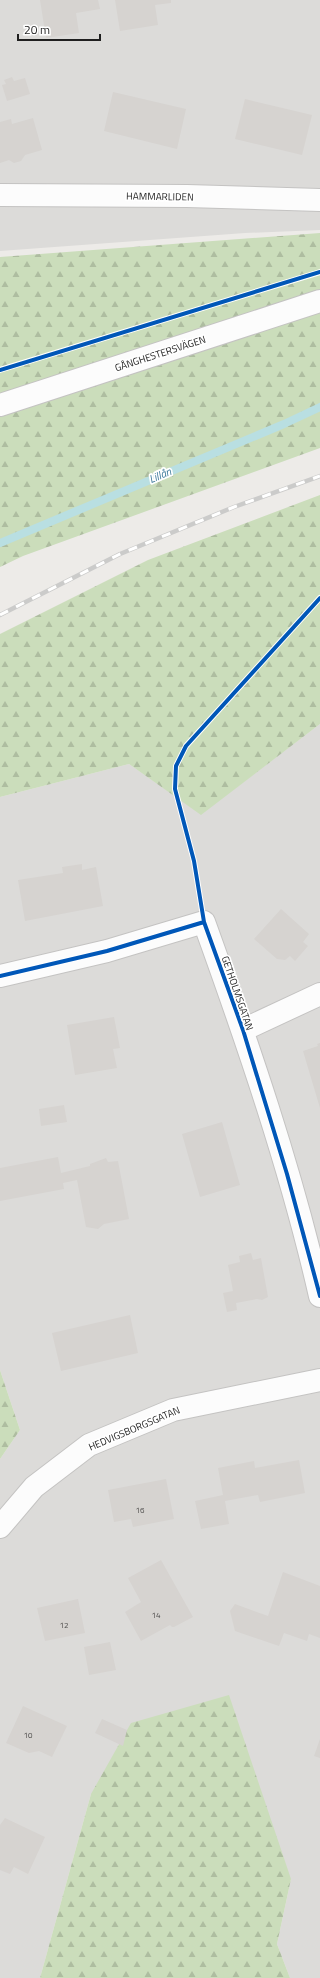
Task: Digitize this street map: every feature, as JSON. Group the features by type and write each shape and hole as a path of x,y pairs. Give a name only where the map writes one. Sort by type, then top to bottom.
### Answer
{"street":[{"name":"HAMMARLIDEN","path":"0,195 187,196 320,200"},
{"name":"GÅNGHESTERSVÄGEN","path":"0,405 320,301"},
{"name":"GETHOLMSGATAN","path":"0,976 108,952 204,922 243,1030 287,1174 320,1296"},
{"path":"243,1030 320,994"},
{"name":"HEDVIGSBORGSGATAN","path":"0,1527 34,1487 89,1445 173,1410 320,1380"}],"shaded area":[{"path":"0,0 320,0 320,230 245,233 0,251"},
{"path":"320,724 320,1978 290,1978 277,1944 291,1879 91,1794 40,1978 0,1978 0,1459 20,1430 0,1370 0,797 129,764 201,814"}],"green space":[{"path":"320,233 320,448 23,556 0,567 0,257"},
{"path":"320,495 320,724 201,815 129,764 0,797 0,634 148,560"},
{"path":"0,1370 20,1430 0,1459"},
{"path":"229,1695 291,1879 277,1944 290,1978 40,1978 91,1794 131,1723"}],"building":[{"path":"40,0 98,0 100,9 76,13 79,33 46,38"},
{"path":"115,0 171,0 171,3 155,5 158,25 120,31"},
{"path":"12,77 14,81 25,78 30,94 7,101 2,85 6,84 4,80"},
{"path":"113,92 186,109 177,149 104,131"},
{"path":"245,99 312,115 302,155 235,139"},
{"path":"33,118 42,150 25,155 21,161 14,163 9,160 0,163 0,122 11,119 12,124"},
{"path":"82,864 82,870 96,867 103,906 25,921 18,880 63,873 62,867"},
{"path":"281,909 309,934 303,942 308,946 295,961 290,956 285,960 277,959 254,939"},
{"path":"114,1017 120,1048 113,1049 117,1068 75,1075 67,1025"},
{"path":"320,1043 320,1108 303,1051 318,1046 317,1044"},
{"path":"64,1105 67,1122 41,1126 39,1109"},
{"path":"222,1122 240,1185 200,1197 182,1134"},
{"path":"58,1157 61,1173 90,1166 90,1164 106,1158 108,1162 118,1161 129,1219 104,1224 98,1229 86,1227 77,1180 63,1183 64,1189 0,1201 0,1168"},
{"path":"251,1253 253,1260 261,1258 268,1297 262,1300 257,1299 236,1303 237,1310 227,1312 223,1293 233,1291 228,1265 240,1262 239,1256"},
{"path":"130,1315 138,1353 61,1371 52,1333"},
{"path":"299,1460 305,1493 260,1502 258,1495 225,1501 229,1524 201,1529 195,1501 223,1495 218,1468 254,1461 255,1468"},
{"path":"166,1479 174,1519 133,1527 131,1519 114,1522 108,1490"},
{"path":"161,1560 193,1617 174,1627 170,1625 141,1641 125,1612 141,1602 128,1578"},
{"path":"283,1572 320,1586 320,1638 309,1634 307,1641 284,1633 279,1646 235,1631 230,1611 235,1604 268,1616"},
{"path":"78,1599 85,1633 45,1641 37,1608"},
{"path":"110,1642 116,1670 89,1675 84,1647"},
{"path":"23,1706 67,1726 52,1757 39,1751 29,1753 6,1743"},
{"path":"102,1719 127,1730 123,1746 95,1733"},
{"path":"320,1739 320,1758 314,1756"},
{"path":"5,1818 45,1837 28,1874 14,1867 10,1874 0,1870 0,1825"}],"waterway":[{"name":"Lillån","path":"0,543 284,424 320,407"}],"railway":[{"path":"0,615 120,554 234,507 320,476"}],"cycle path":[{"path":"0,370 320,272"},
{"path":"320,598 186,746 176,766 175,789 194,861 204,922 243,1030 287,1174 320,1296"},
{"path":"0,976 107,951 204,922"}]}
